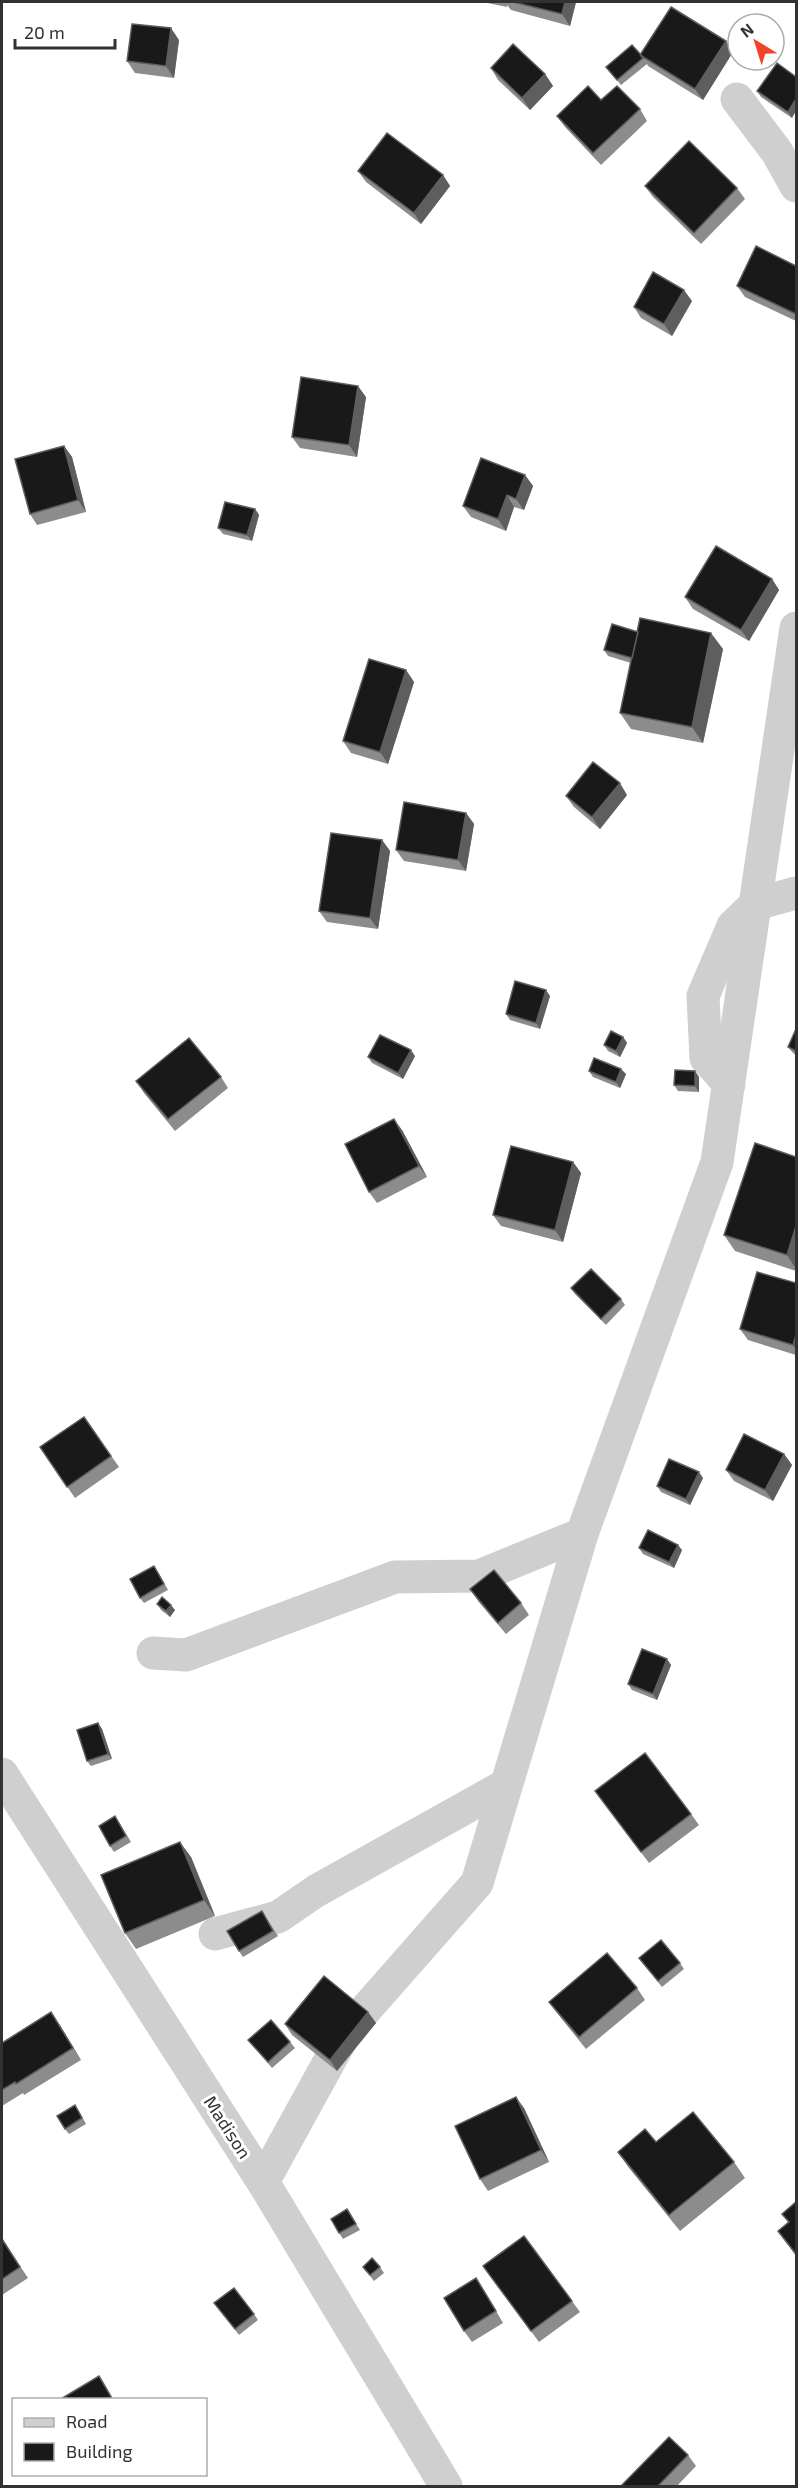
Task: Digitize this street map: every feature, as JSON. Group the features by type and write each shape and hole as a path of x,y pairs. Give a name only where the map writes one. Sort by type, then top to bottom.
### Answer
{"street":[{"path":"737,99 777,152 796,186"},
{"path":"263,2182 345,2033 477,1882 582,1534 717,1162 796,628"},
{"path":"756,904 796,893"},
{"path":"153,1653 186,1655 396,1576 479,1576 582,1534"},
{"name":"Madison","path":"2,1774 263,2182 446,2487"},
{"path":"215,1934 278,1917 316,1891 506,1785"}],"building":[{"path":"513,2 565,2 562,14"},
{"path":"671,7 726,41 695,89 640,55"},
{"path":"132,24 171,28 166,66 127,61"},
{"path":"513,44 545,74 522,98 491,68"},
{"path":"632,45 643,58 617,80 606,67"},
{"path":"786,70 796,77 796,99 788,112 757,91 771,72 786,72"},
{"path":"588,86 601,100 617,86 640,109 593,153 557,116"},
{"path":"387,133 443,175 414,213 358,171"},
{"path":"689,141 737,188 694,233 645,186"},
{"path":"756,246 796,266 796,314 737,286"},
{"path":"653,272 684,290 664,324 634,307"},
{"path":"301,377 358,386 349,445 292,437"},
{"path":"64,446 78,500 30,514 15,459"},
{"path":"481,458 525,475 516,499 507,495 498,519 463,506"},
{"path":"225,502 255,509 247,535 218,528"},
{"path":"716,546 772,579 741,630 685,597"},
{"path":"640,618 711,633 692,727 620,713"},
{"path":"612,624 638,632 632,658 604,650"},
{"path":"369,659 406,670 380,752 343,741"},
{"path":"593,762 620,783 592,817 566,796"},
{"path":"404,802 466,813 458,860 396,850"},
{"path":"331,833 382,840 370,918 319,911"},
{"path":"515,981 546,990 536,1023 506,1014"},
{"path":"796,1029 796,1051 788,1047"},
{"path":"611,1031 623,1037 616,1051 604,1045"},
{"path":"380,1035 411,1050 398,1073 368,1057"},
{"path":"189,1038 221,1077 168,1119 136,1081"},
{"path":"594,1058 621,1069 616,1082 589,1071"},
{"path":"675,1070 695,1071 695,1086 674,1085"},
{"path":"394,1119 419,1166 369,1192 345,1144"},
{"path":"755,1143 796,1157 796,1226 787,1255 724,1235"},
{"path":"511,1146 573,1162 555,1230 493,1215"},
{"path":"591,1269 621,1299 601,1319 571,1288"},
{"path":"757,1272 796,1283 796,1335 793,1345 740,1329"},
{"path":"84,1417 111,1456 67,1487 40,1447"},
{"path":"744,1434 784,1454 765,1490 726,1470"},
{"path":"669,1459 699,1472 686,1499 657,1486"},
{"path":"648,1530 678,1545 669,1562 639,1548"},
{"path":"154,1566 164,1584 140,1598 130,1579"},
{"path":"494,1570 521,1603 498,1623 470,1589"},
{"path":"162,1597 171,1605 166,1611 157,1604"},
{"path":"642,1649 667,1659 653,1694 628,1684"},
{"path":"98,1723 108,1754 87,1761 77,1730"},
{"path":"645,1753 691,1814 641,1852 595,1791"},
{"path":"115,1816 126,1836 110,1846 99,1826"},
{"path":"180,1842 204,1900 125,1933 101,1875"},
{"path":"262,1911 273,1931 239,1951 227,1931"},
{"path":"661,1940 680,1963 658,1981 639,1958"},
{"path":"607,1953 637,1988 579,2037 549,2002"},
{"path":"324,1976 368,2012 330,2060 285,2024"},
{"path":"51,2012 73,2048 16,2084 15,2082 2,2090 2,2043"},
{"path":"271,2020 290,2042 268,2062 248,2040"},
{"path":"516,2097 541,2150 480,2179 455,2126"},
{"path":"75,2105 82,2118 65,2129 57,2116"},
{"path":"693,2112 734,2162 669,2215 618,2152 645,2129 656,2142"},
{"path":"796,2202 796,2254 778,2231 789,2222 782,2214"},
{"path":"347,2209 356,2224 339,2233 331,2219"},
{"path":"524,2236 572,2301 531,2331 483,2266"},
{"path":"2,2239 20,2267 2,2279"},
{"path":"372,2258 380,2267 370,2275 363,2267"},
{"path":"476,2278 496,2311 464,2331 444,2298"},
{"path":"234,2288 254,2314 235,2329 214,2303"},
{"path":"99,2376 112,2398 62,2398"},
{"path":"669,2437 688,2455 657,2487 620,2487"}]}
